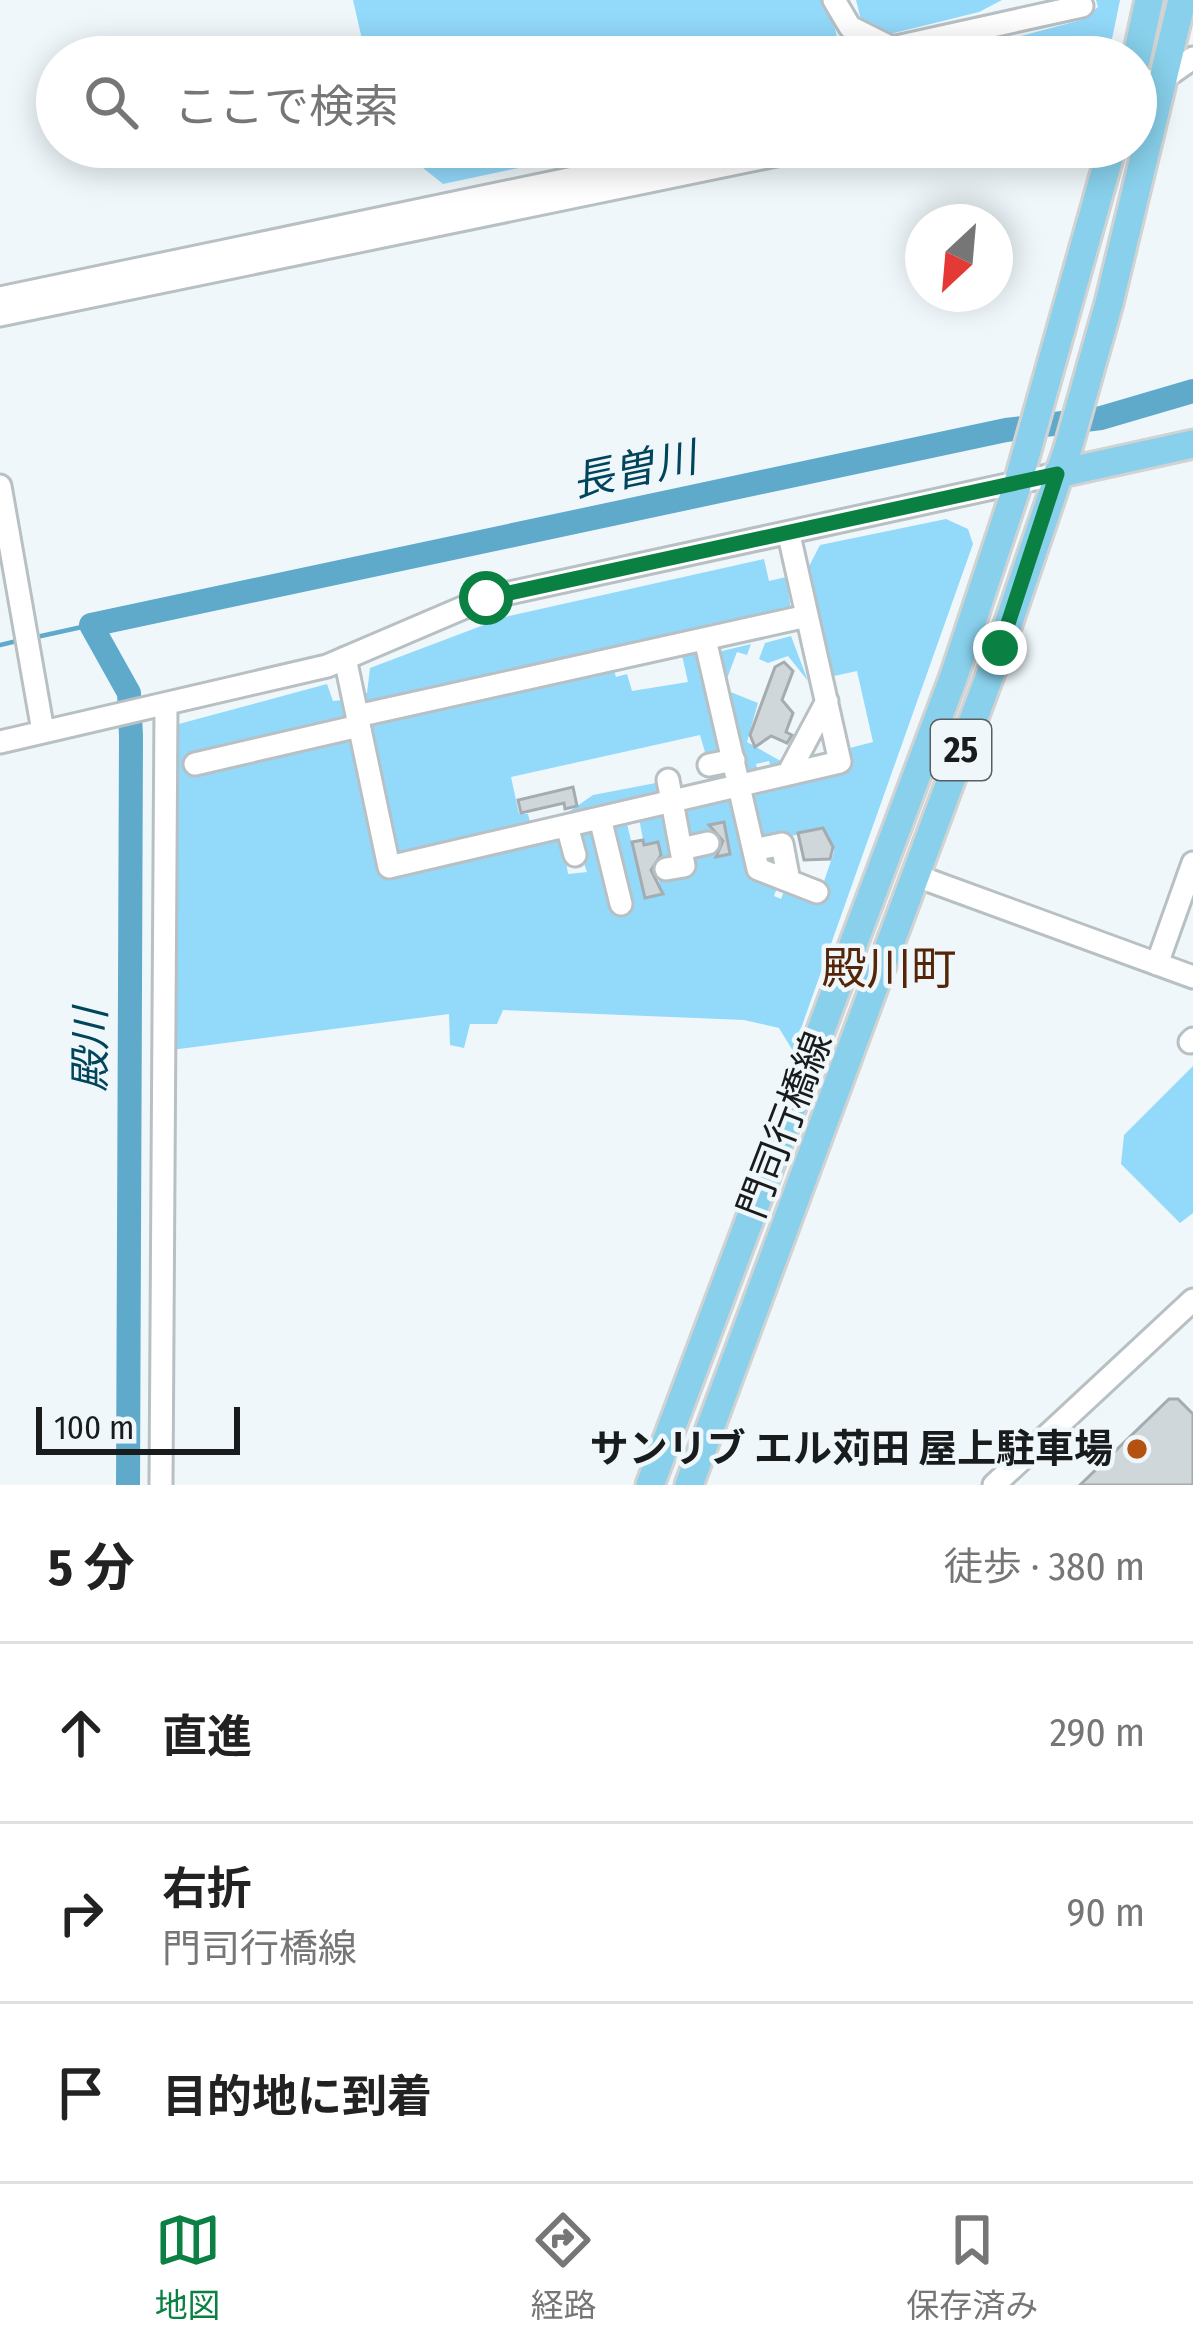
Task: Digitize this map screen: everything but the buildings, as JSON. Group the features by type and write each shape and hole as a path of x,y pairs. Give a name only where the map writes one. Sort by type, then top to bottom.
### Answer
{"main road":[{"path":"1141,36 1149,0"},
{"name":"門司行橋線","path":"1157,112 1182,0"},
{"name":"門司行橋線","path":"650,1485 954,676 1017,486 1106,168"},
{"name":"門司行橋線","path":"689,1485 1000,648 1109,303 1143,168"},
{"path":"1057,474 1193,444"}],"street":[{"path":"834,0 850,27 868,36"},
{"path":"946,36 1082,6"},
{"path":"1157,79 1193,58"},
{"path":"1157,72 1166,76"},
{"path":"0,298 622,168"},
{"path":"0,315 713,168"},
{"path":"0,742 161,708 345,658 486,598 1057,474"},
{"path":"0,486 11,600 40,699 43,731"},
{"path":"345,658 389,867 600,818 635,821 670,790 740,785 841,762 789,535"},
{"path":"195,764 807,616"},
{"path":"705,639 758,869 817,892"},
{"path":"788,774 827,701"},
{"path":"161,708 161,1485"},
{"path":"710,765 734,760"},
{"path":"667,869 685,866 670,790"},
{"path":"600,818 621,904"},
{"path":"567,826 575,855"},
{"path":"754,850 789,842 789,881"},
{"path":"681,849 708,843"},
{"path":"1157,964 1193,863"},
{"path":"914,875 1193,977"},
{"path":"994,1485 1193,1300"}],"shaded area":[{"path":"353,0 828,0 837,36 361,36"},
{"path":"856,0 1002,0 979,12 886,35 861,20"},
{"path":"1096,0 1120,0 1113,36 1020,36 1081,20 1098,7"},
{"path":"423,168 518,168 443,184"},
{"path":"946,519 968,529 973,544 793,1051 779,1028 744,1020 503,1010 497,1024 470,1024 464,1048 450,1045 449,1014 171,1050 175,725 327,684 333,701 344,700 349,712 343,723 193,755 189,763 195,773 353,737 384,874 557,832 571,858 566,860 568,874 587,872 574,835 587,825 596,829 614,905 623,904 609,831 616,819 627,824 645,898 662,895 658,877 691,870 697,850 713,846 716,857 730,854 724,823 710,825 712,837 689,839 681,812 685,803 723,793 737,801 754,873 778,885 774,896 781,899 786,886 818,899 834,852 823,829 755,844 745,801 753,788 842,767 842,750 873,742 857,671 825,678 804,576 820,545"},
{"path":"764,559 769,581 786,577 791,610 368,709 356,697 367,693 370,668 505,617"},
{"path":"791,636 808,681 788,656 768,663 759,659 765,643"},
{"path":"751,644 747,655 737,652 723,689 758,703 747,742 786,764 772,773 769,761 756,764 759,775 751,777 740,769 716,662 722,651"},
{"path":"681,651 700,651 722,751 707,759 700,735 511,777 519,814 528,814 530,822 521,830 403,856 393,853 364,725 613,667 616,677 627,674 632,691 688,682"},
{"path":"661,782 661,794 572,818 567,813 593,795"},
{"path":"665,810 676,859 663,862 658,843 644,845 639,818"},
{"path":"1193,1066 1193,1213 1180,1223 1121,1164 1124,1135"}],"waterway":[{"name":"長曽川","path":"128,1485 131,736 129,693 91,625 1006,430 1101,418 1193,391"},
{"path":"32,638 91,625"},
{"path":"0,645 21,640"}],"place":[{"name":"サンリブ エル苅田 屋上駐車場","path":"1137,1449"}],"district":[{"name":"殿川町","path":"889,969"}],"route":[{"path":"486,598 731,549 1057,474 1000,648"}],"water label":[{"name":"殿川","path":"91,1050"}]}
